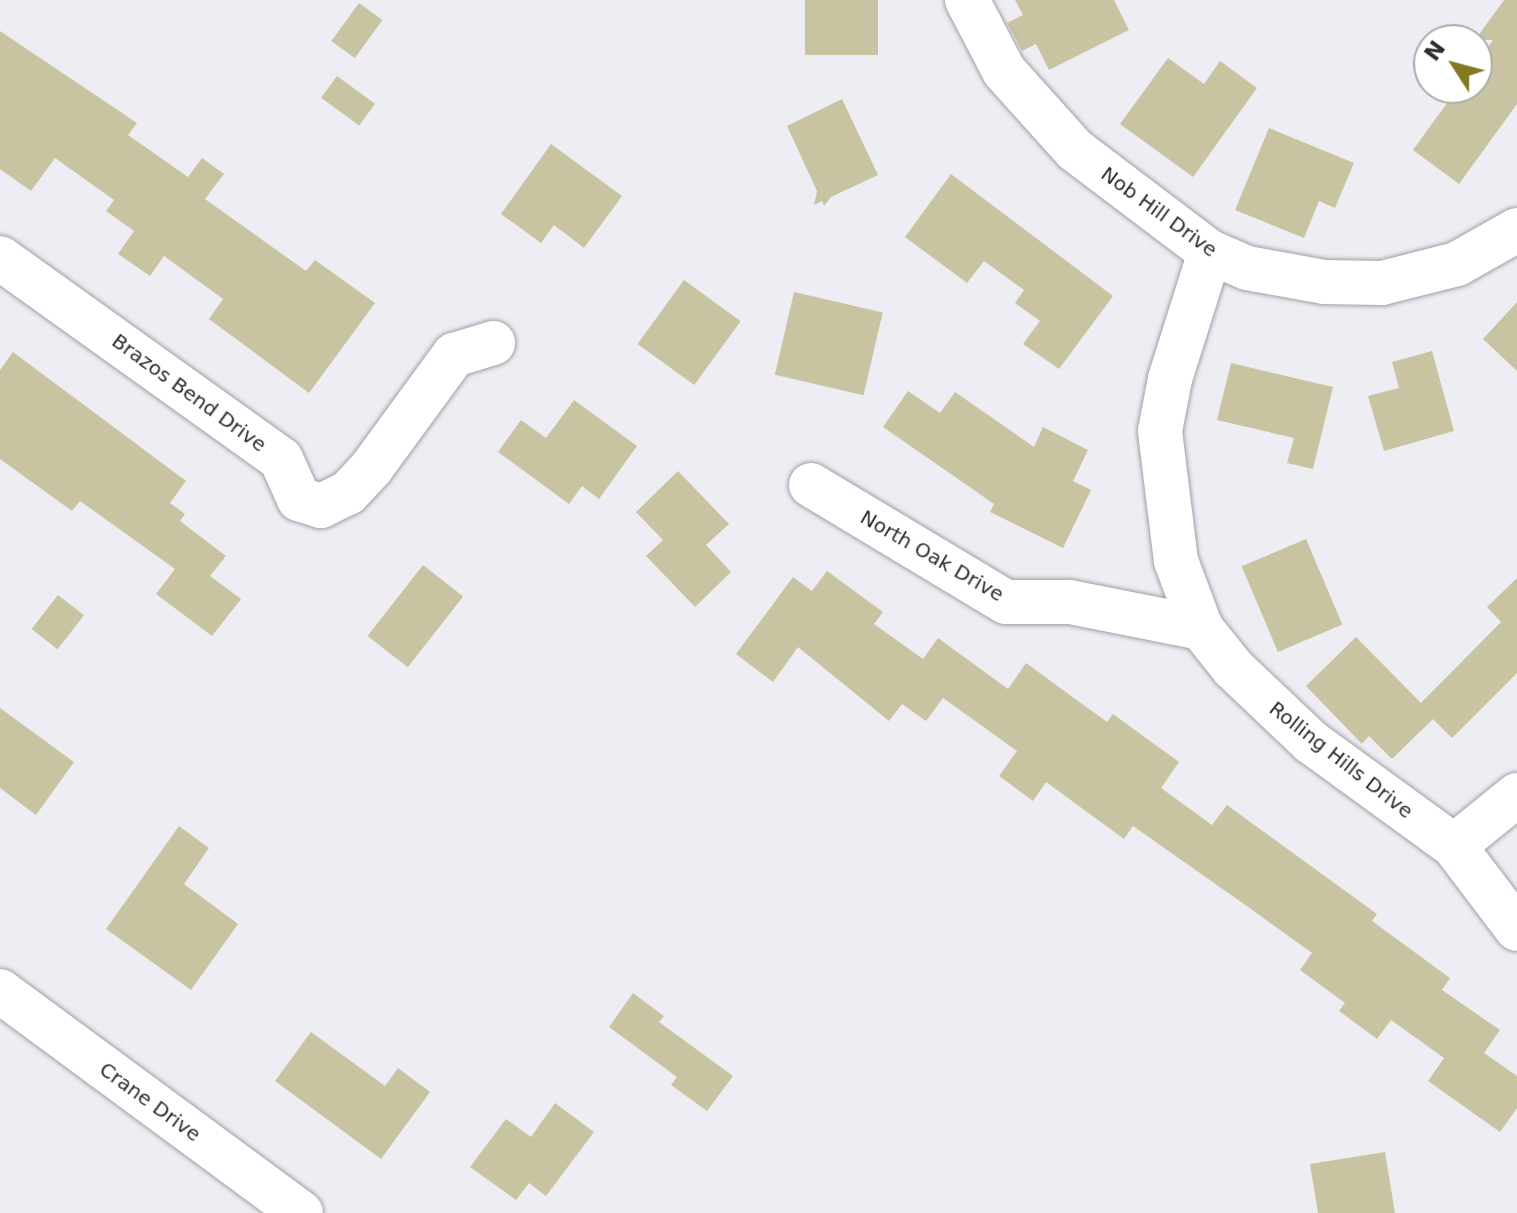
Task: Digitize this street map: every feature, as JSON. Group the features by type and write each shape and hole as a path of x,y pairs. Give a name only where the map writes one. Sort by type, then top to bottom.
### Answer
{"street":[{"name":"Nob Hill Drive","path":"967,0 1004,71 1075,150 1210,252 1247,268 1324,282 1382,283 1457,264 1517,230"},
{"name":"Rolling Hills Drive","path":"1210,252 1170,379 1160,431 1176,561 1201,628 1233,668 1311,742 1454,846 1517,929"},
{"name":"Brazos Bend Drive","path":"0,258 281,459 299,499 321,506 348,493 372,467 454,355 493,343"},
{"name":"North Oak Drive","path":"811,485 1006,602 1070,602 1201,628"},
{"path":"1454,846 1517,795"},
{"name":"Crane Drive","path":"0,991 301,1213"}],"building":[{"path":"805,0 878,0 878,55 805,55"},
{"path":"1015,0 1114,0 1129,30 1049,70 1036,44 1022,51 1007,23 1023,15"},
{"path":"1504,0 1517,0 1517,104 1459,184 1413,150 1446,104 1493,104 1493,24 1487,24"},
{"path":"359,3 382,20 355,58 331,41"},
{"path":"0,31 137,123 128,135 188,177 202,158 224,174 205,199 306,271 315,260 375,303 309,393 209,319 223,299 164,256 150,276 118,254 134,231 106,211 114,200 55,158 31,191 0,169"},
{"path":"1168,58 1204,84 1220,61 1257,88 1193,177 1120,124"},
{"path":"337,76 375,104 359,125 321,98"},
{"path":"842,99 878,175 831,197 824,206 822,201 814,205 817,191 787,126"},
{"path":"1269,128 1354,163 1335,208 1319,201 1304,238 1235,210"},
{"path":"551,144 622,196 584,248 554,225 541,243 501,214"},
{"path":"951,174 1113,296 1059,369 1023,344 1040,321 1015,303 1024,290 984,261 967,283 905,237"},
{"path":"684,280 741,321 694,385 638,344"},
{"path":"794,292 883,312 864,395 775,375"},
{"path":"1517,302 1517,371 1483,339"},
{"path":"1432,351 1454,431 1384,451 1368,396 1399,388 1392,362"},
{"path":"13,352 186,481 170,503 185,514 180,521 226,556 210,576 241,599 212,636 156,594 175,569 80,501 72,511 0,459 0,370"},
{"path":"1231,363 1333,387 1313,469 1287,463 1294,438 1217,420"},
{"path":"908,391 940,413 955,392 1034,447 1043,427 1088,450 1073,481 1091,490 1063,548 990,512 994,504 883,427"},
{"path":"574,400 637,446 599,499 582,486 569,504 498,452 521,420 546,438"},
{"path":"678,471 729,524 706,545 731,572 695,607 646,556 663,540 636,512"},
{"path":"1306,539 1342,625 1278,652 1242,566"},
{"path":"423,565 463,596 408,667 368,636"},
{"path":"827,571 883,612 874,624 923,659 938,638 1008,689 1026,663 1107,722 1113,714 1179,762 1161,788 1212,825 1227,805 1377,914 1372,921 1450,978 1442,990 1500,1030 1484,1053 1517,1076 1517,1108 1500,1132 1428,1081 1444,1058 1391,1020 1377,1039 1339,1011 1345,1003 1300,970 1312,953 1251,909 1133,826 1124,839 1046,782 1033,801 999,776 1017,751 943,698 926,721 902,704 889,721 798,647 773,682 736,654 793,577 812,591"},
{"path":"1517,578 1517,673 1452,738 1433,719 1392,759 1369,736 1362,744 1306,686 1356,637 1421,703 1501,622 1487,607"},
{"path":"58,595 84,615 58,649 32,629"},
{"path":"0,708 74,762 36,815 0,788"},
{"path":"179,826 209,848 184,884 238,924 191,990 106,929"},
{"path":"633,993 664,1016 659,1022 733,1076 707,1111 671,1085 677,1077 609,1027"},
{"path":"311,1032 385,1086 398,1068 430,1092 381,1159 275,1081"},
{"path":"555,1103 594,1132 546,1196 529,1183 516,1200 470,1167 506,1119 531,1137"},
{"path":"1385,1152 1395,1213 1318,1213 1310,1164"}]}
